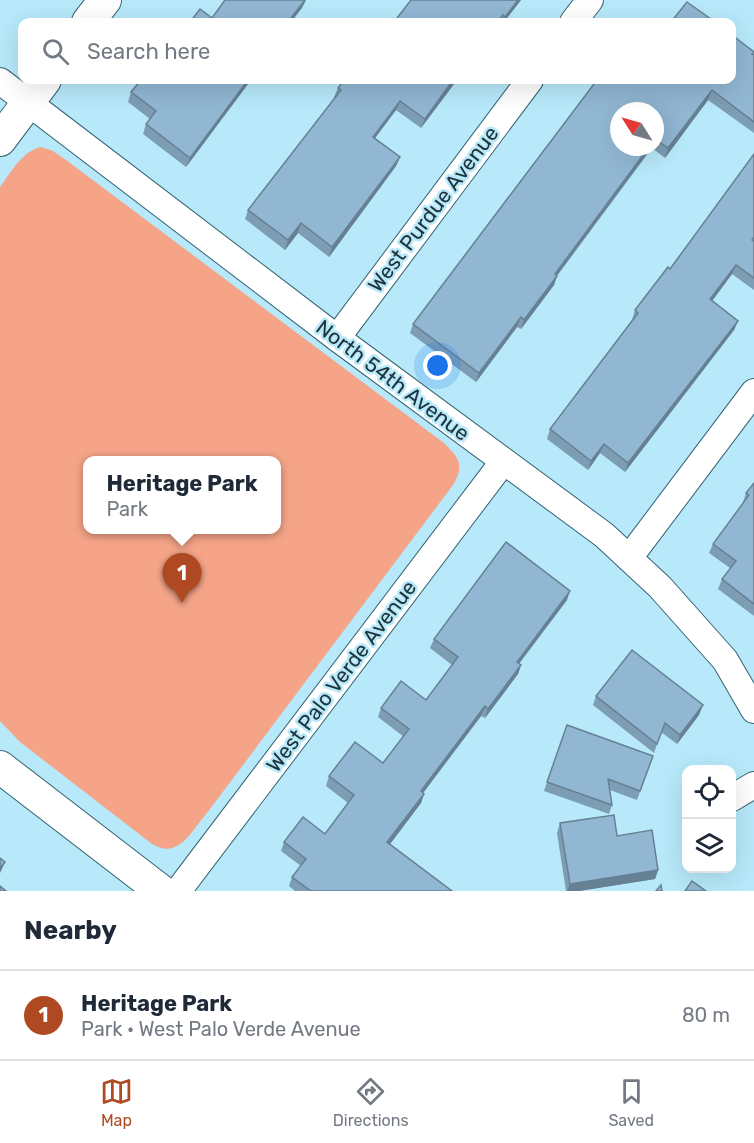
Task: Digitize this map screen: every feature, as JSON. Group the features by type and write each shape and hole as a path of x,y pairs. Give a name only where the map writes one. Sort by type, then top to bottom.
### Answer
{"street":[{"path":"91,18 105,0"},
{"path":"576,18 590,0"},
{"name":"North 54th Avenue","path":"0,81 37,91 337,338 604,536 660,587 725,660 754,710"},
{"name":"West Purdue Avenue","path":"337,338 527,84"},
{"path":"0,140 37,91"},
{"path":"629,558 754,392"},
{"name":"West Palo Verde Avenue","path":"178,891 503,462"},
{"path":"0,767 161,891"},
{"path":"736,796 754,785"}],"shaded area":[{"path":"41,147 53,151 66,160 444,443 459,462 459,472 453,485 190,835 177,846 170,848 161,848 152,844 20,742 0,721 0,187 28,153"}],"building":[{"path":"225,0 305,0 291,18 212,18"},
{"path":"411,0 518,0 505,17 503,15 501,18 397,18"},
{"path":"687,2 709,18 674,18"},
{"path":"200,9 212,18 193,18"},
{"path":"736,38 754,52 752,54 754,55 754,122 712,90 668,148 664,145 664,102 610,102 610,156 642,156 524,320 521,317 479,373 413,324 594,84 736,84"},
{"path":"138,84 245,84 190,158 146,124 156,111 131,92"},
{"path":"341,84 450,84 425,119 400,101 373,137 400,157 332,247 301,223 288,240 248,210 341,90 338,88"},
{"path":"754,154 754,237 752,240 754,241 754,278 736,265 710,299 738,321 628,463 604,444 591,461 550,429 638,313 635,310 668,267 670,269"},
{"path":"754,483 754,604 722,579 736,561 713,544 749,495 746,493"},
{"path":"506,542 570,591 517,662 521,665 488,709 485,706 421,791 424,794 387,842 452,891 311,891 292,877 306,859 284,842 303,817 325,834 354,795 329,776 355,742 383,763 409,729 381,708 401,681 426,700 458,657 434,639"},
{"path":"632,650 703,705 680,735 665,723 657,744 596,696"},
{"path":"567,725 653,756 640,791 608,779 612,805 547,782"},
{"path":"614,815 617,836 652,830 658,870 570,884 560,823"},
{"path":"0,858 5,862 0,868"},
{"path":"692,881 706,891 685,891"}],"place":[{"name":"Heritage Park","path":"182,603"}]}
